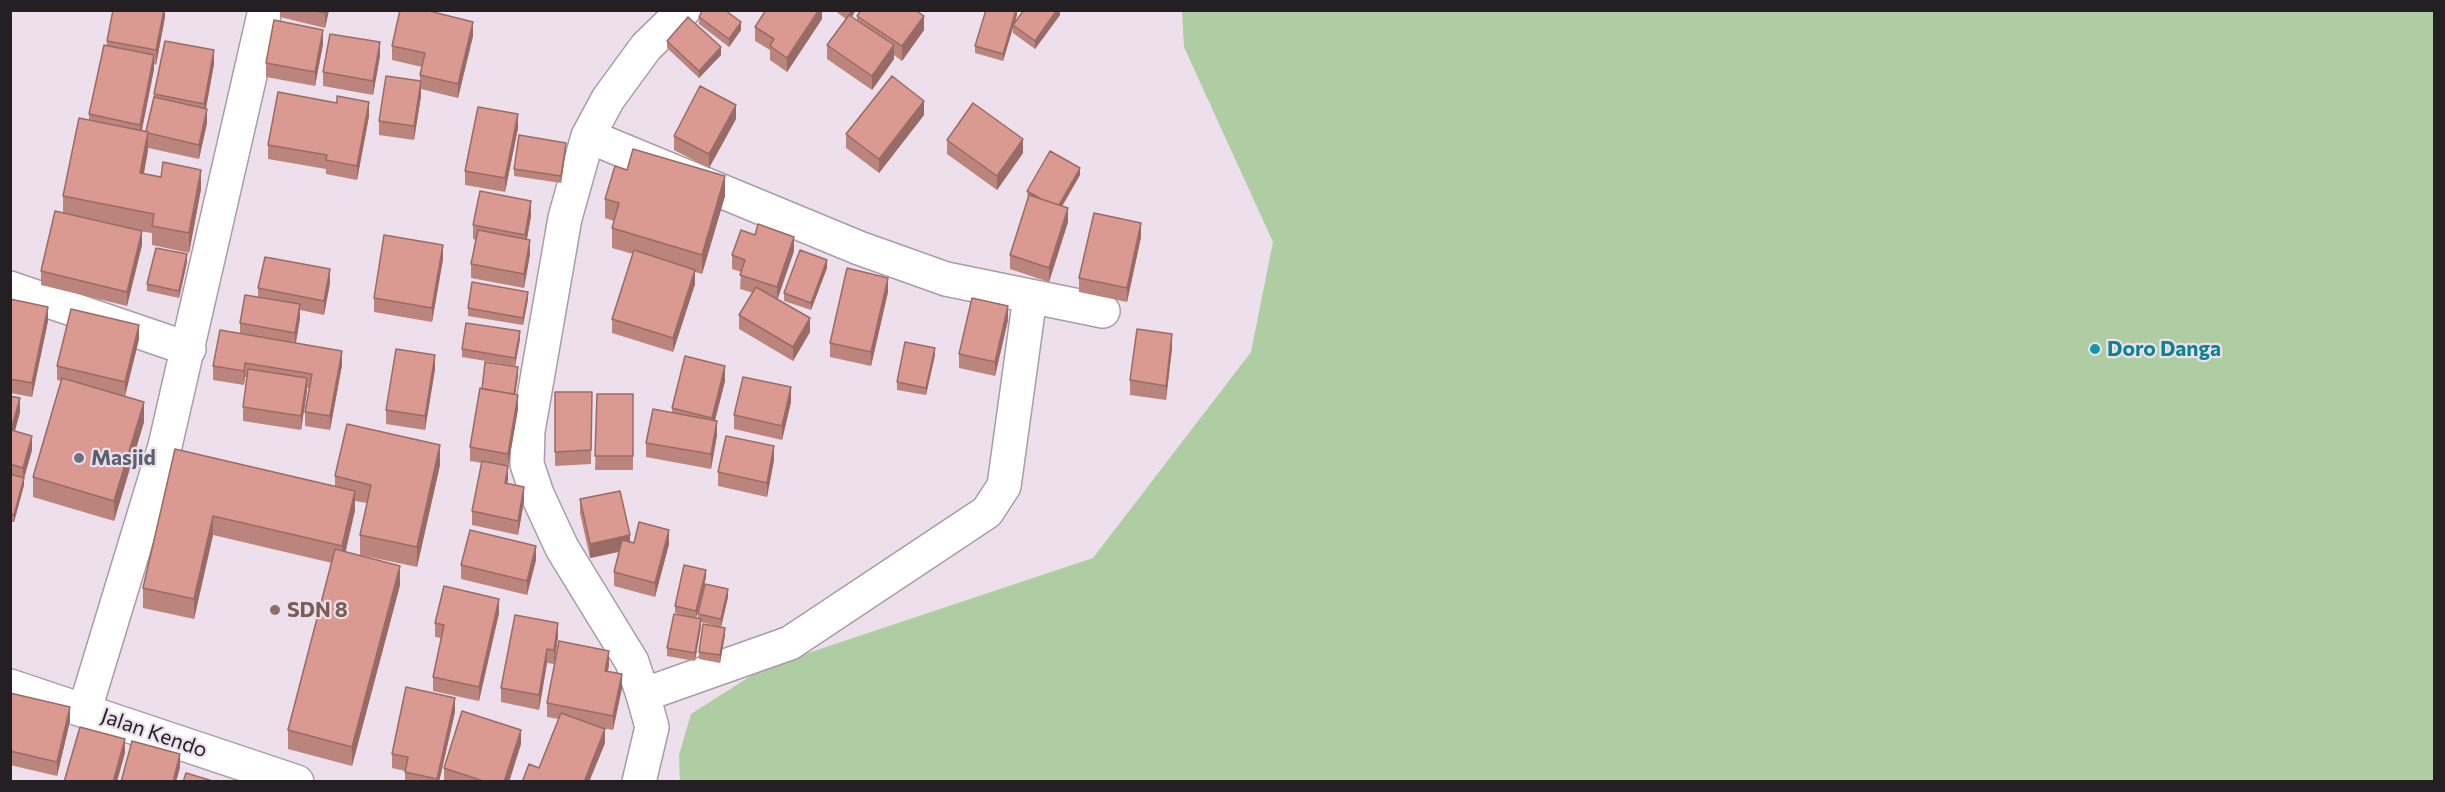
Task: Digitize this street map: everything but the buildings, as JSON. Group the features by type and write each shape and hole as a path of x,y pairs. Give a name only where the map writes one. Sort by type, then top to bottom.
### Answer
{"street":[{"path":"85,709 165,446 265,10"},
{"path":"639,782 652,727 632,662 562,548 537,494 527,464 530,419 563,229 588,136 608,99 646,47 684,10"},
{"path":"588,136 860,248 946,279 1103,311"},
{"path":"10,288 189,349"},
{"path":"643,695 790,643 987,512 1004,486 1030,297"},
{"name":"Jalan Kendo","path":"10,686 85,709 296,781"}],"green space":[{"path":"1182,11 2434,11 2434,781 680,782 679,755 691,714 763,668 1093,558 1251,352 1273,242 1184,47"}],"place":[{"name":"Doro Danga","path":"2095,349"},
{"name":"Masjid","path":"79,458"},
{"name":"SDN 8","path":"275,610"}]}
